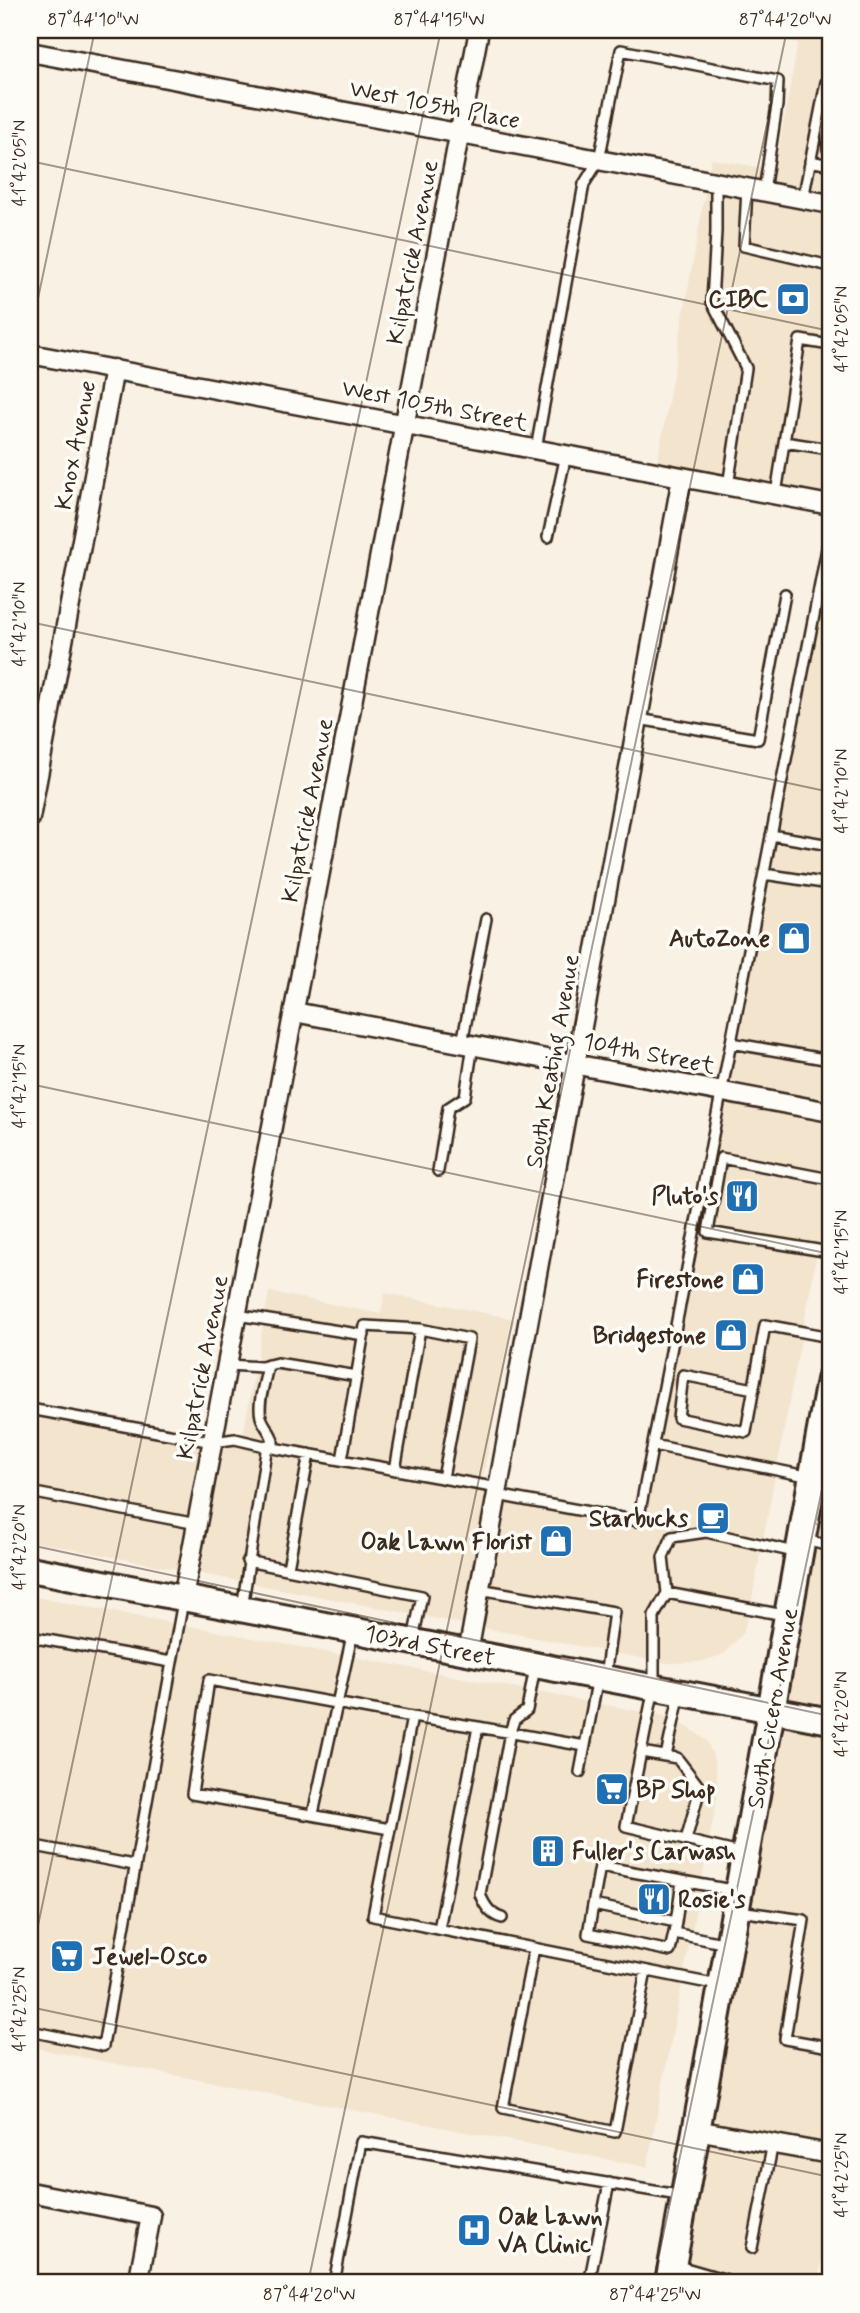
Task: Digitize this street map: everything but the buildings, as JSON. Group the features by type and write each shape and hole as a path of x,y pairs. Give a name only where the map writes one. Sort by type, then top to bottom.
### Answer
{"main road":[{"name":"South Cicero Avenue","path":"671,2274 813,1477 826,1432 830,1380"},
{"name":"103rd Street","path":"30,1569 830,1721"}],"street":[{"name":"Kilpatrick Avenue","path":"183,1598 480,30"},
{"name":"West 105th Place","path":"30,52 830,204"},
{"name":"West 105th Street","path":"30,354 830,505"},
{"name":"Knox Avenue","path":"30,818 114,369"},
{"name":"South Keating Avenue","path":"468,1653 682,477"},
{"name":"104th Street","path":"294,1012 830,1112"},
{"path":"696,2130 830,2154"},
{"path":"30,2192 151,2216 138,2283"}],"lane":[{"path":"536,449 584,184 599,160 621,50 778,81 777,105 744,246 830,266"},
{"path":"803,199 826,82 830,83"},
{"path":"830,115 830,151"},
{"path":"810,161 830,165"},
{"path":"716,182 712,302 746,368 728,486"},
{"path":"776,495 800,340 830,345"},
{"path":"784,442 830,449"},
{"path":"548,537 566,455"},
{"path":"30,1409 213,1441 235,1439 443,1478 638,1521 830,533"},
{"path":"638,719 758,739 785,594"},
{"path":"771,835 830,845"},
{"path":"764,874 830,884"},
{"path":"438,1171 448,1108 464,1097 468,1044 486,919"},
{"path":"731,1043 828,1060 830,1040"},
{"path":"830,1179 721,1158 708,1232 830,1252"},
{"path":"237,1315 364,1335"},
{"path":"683,1375 678,1418 746,1432 765,1325 830,1337"},
{"path":"342,1460 365,1326 420,1329 469,1339 443,1478"},
{"path":"395,1469 420,1329"},
{"path":"228,1365 253,1367 277,1363 357,1376"},
{"path":"242,1609 247,1561 270,1447 275,1440 261,1417 268,1365"},
{"path":"667,1373 754,1389"},
{"path":"653,1445 813,1477"},
{"path":"288,1568 309,1454"},
{"path":"30,1492 197,1524"},
{"path":"746,1854 626,1826 654,1688 654,1616 667,1593 663,1558 673,1537 706,1532 801,1546 830,1546"},
{"path":"247,1561 422,1596 413,1642"},
{"path":"479,1589 614,1612 580,1772"},
{"path":"667,1593 788,1616"},
{"path":"30,2031 103,2046 183,1598"},
{"path":"313,1814 353,1631"},
{"path":"30,1637 171,1662"},
{"path":"502,1918 495,1916 480,1894 510,1732 514,1720 527,1710 535,1665"},
{"path":"390,1829 192,1794 209,1680 585,1746"},
{"path":"666,1756 680,1693"},
{"path":"412,1717 373,1916 722,1986"},
{"path":"439,1929 478,1727"},
{"path":"641,1752 677,1758 700,1788 686,1840"},
{"path":"30,1846 134,1865"},
{"path":"682,1881 670,1951 588,1934 600,1866 682,1881 737,1901 804,1920 785,2039 830,2047"},
{"path":"593,1905 676,1922"},
{"path":"674,1933 730,1944"},
{"path":"534,1948 503,2108 615,2132 646,1971"},
{"path":"334,2283 361,2142 685,2196"},
{"path":"751,2248 773,2143"},
{"path":"589,2283 609,2183"},
{"path":"671,2274 727,2280 729,2283"}],"shaded area":[{"path":"740,30 830,30 830,505 656,472 711,159 775,170 798,43"},
{"path":"830,533 830,1185 751,1604 743,1633 724,1654 700,1662 667,1663 30,1541 30,1402 181,1431 243,1436 269,1292 381,1314 385,1293 514,1319 480,1491 638,1521"},
{"path":"830,1380 830,2208 818,2283 789,2279 788,2283 669,2283"},
{"path":"30,1596 664,1716 689,1728 707,1741 715,1762 718,1785 716,1804 647,2167 30,2047"}],"place":[{"name":"CIBC","path":"793,299"},
{"name":"AutoZone","path":"794,938"},
{"name":"Pluto's","path":"742,1196"},
{"name":"Firestone","path":"748,1279"},
{"name":"Bridgestone","path":"731,1335"},
{"name":"Starbucks","path":"713,1518"},
{"name":"Oak Lawn Florist","path":"556,1541"},
{"name":"BP Shop","path":"612,1789"},
{"name":"Fuller's Carwash","path":"548,1851"},
{"name":"Rosie's","path":"654,1899"},
{"name":"Jewel-Osco","path":"67,1956"},
{"name":"Oak Lawn VA Clinic","path":"474,2230"}]}
